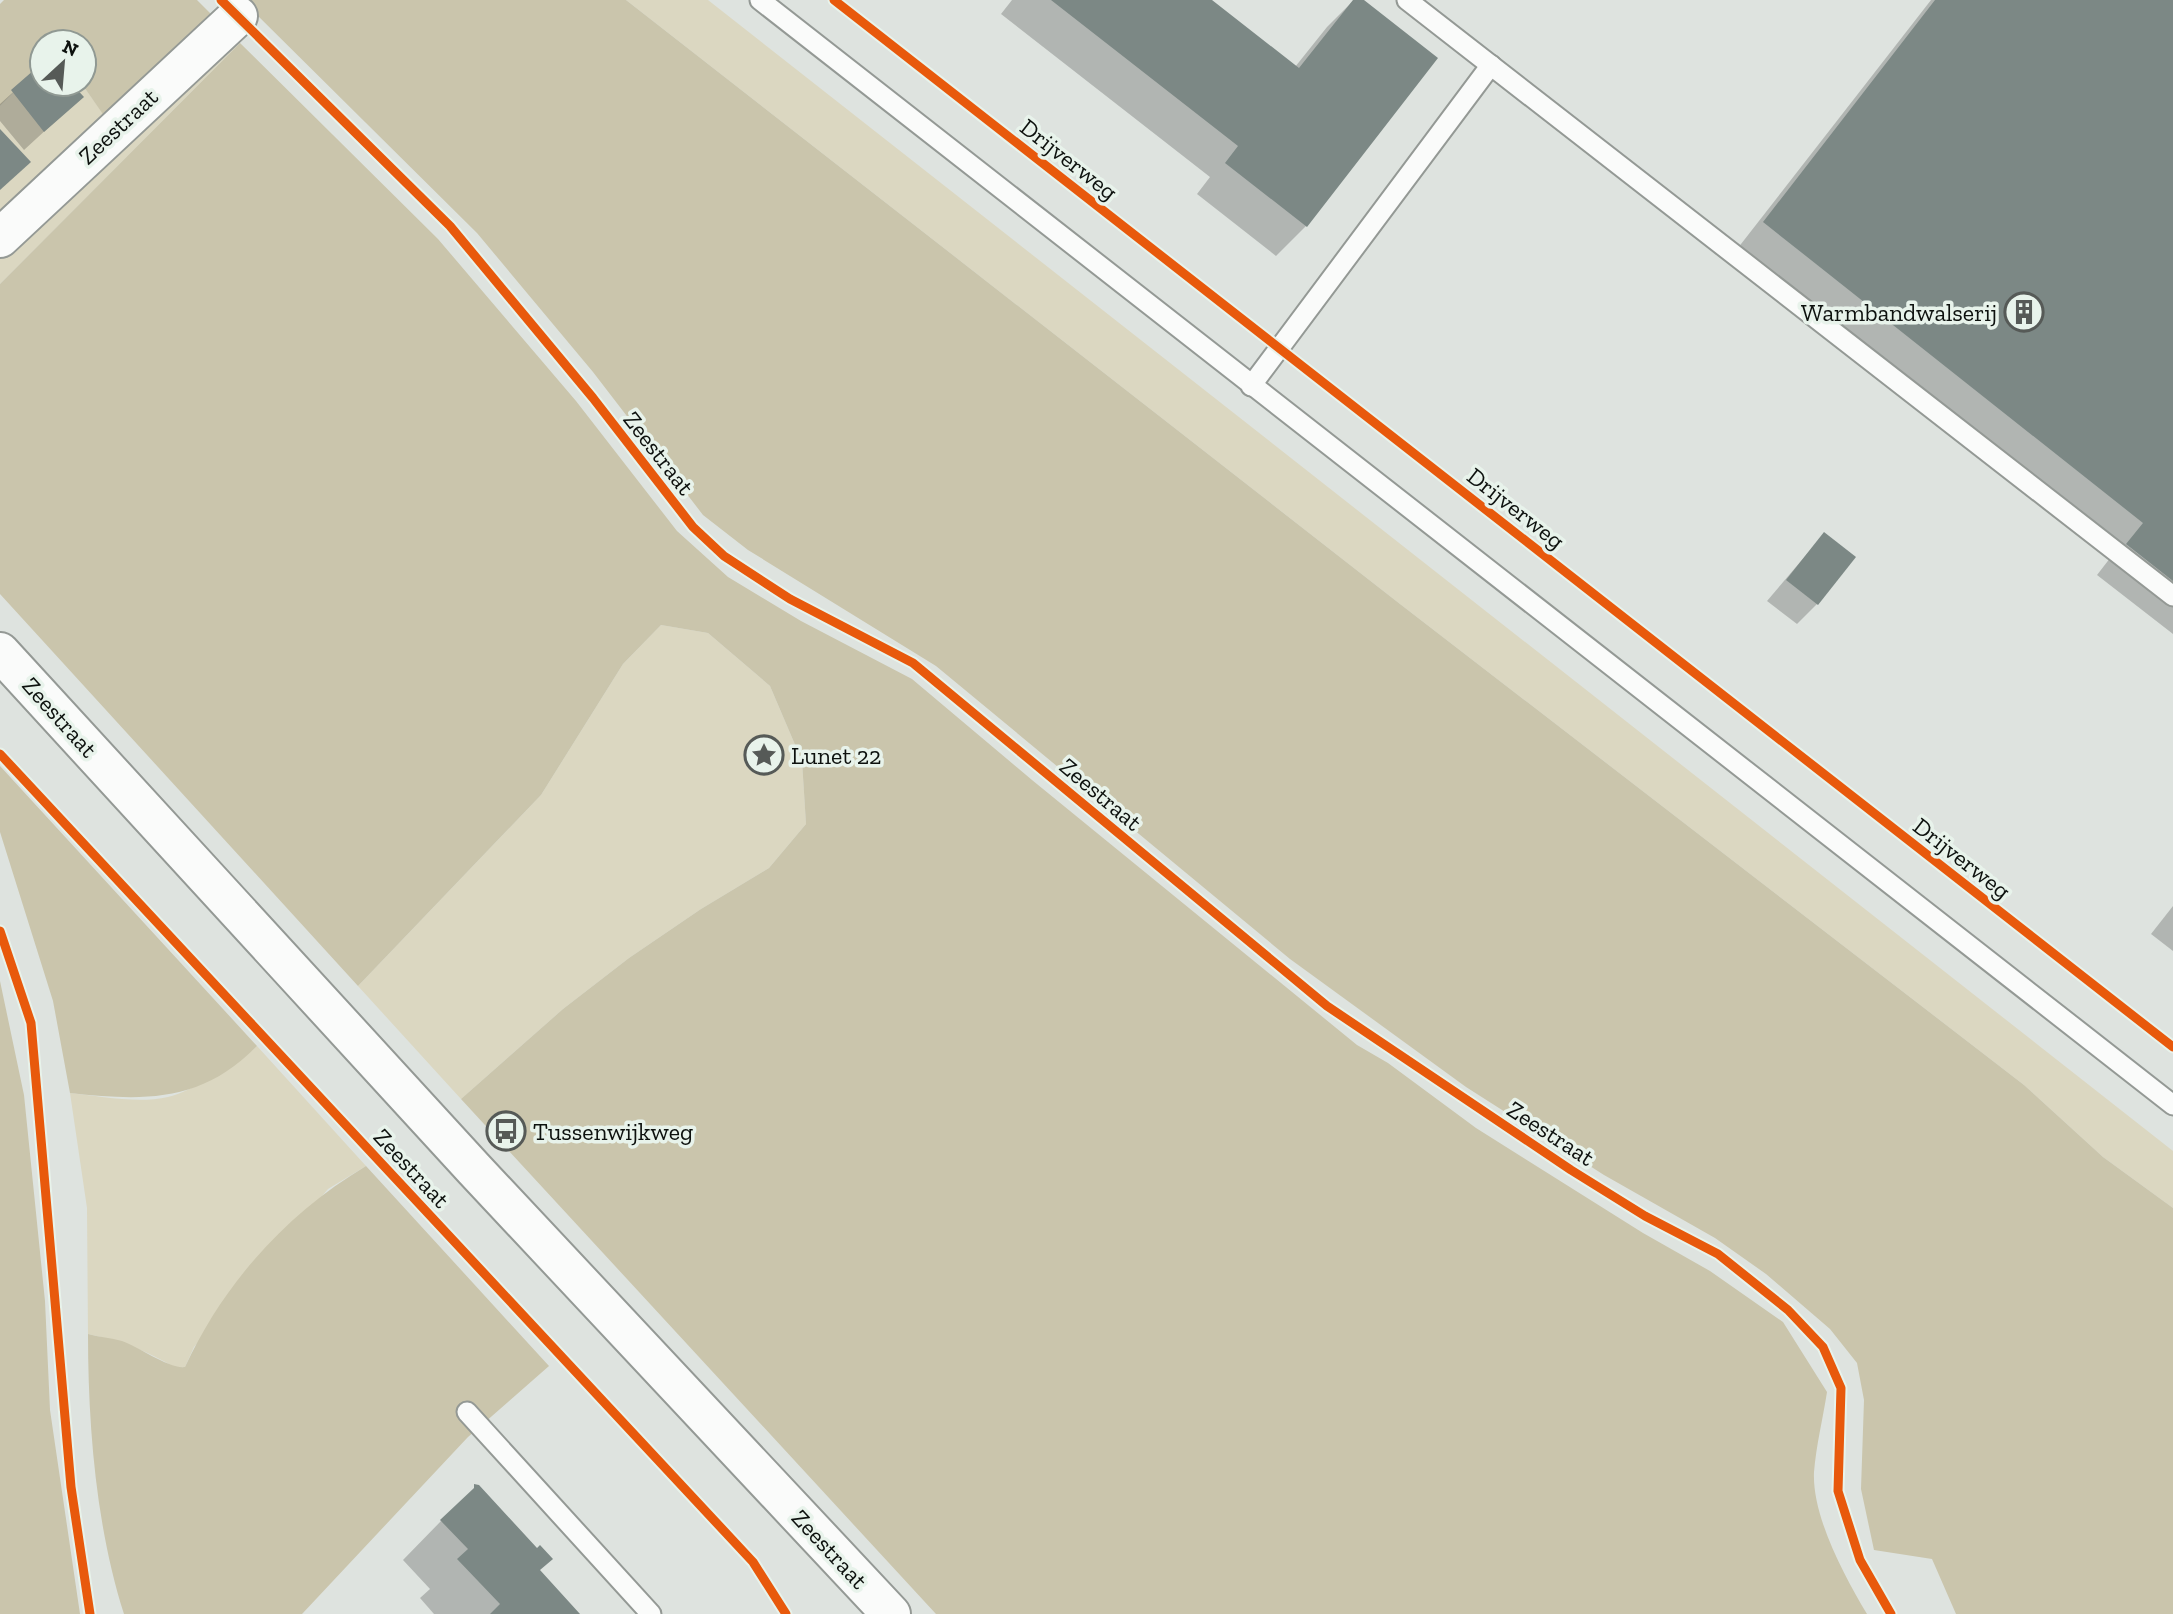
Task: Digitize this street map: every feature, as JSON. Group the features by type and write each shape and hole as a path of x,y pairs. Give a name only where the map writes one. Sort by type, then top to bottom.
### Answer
{"main road":[{"name":"Zeestraat","path":"0,238 238,16"},
{"name":"Zeestraat","path":"0,652 465,1159 891,1614"}],"lane":[{"path":"760,0 2173,1105"},
{"path":"1407,0 2173,596"},
{"path":"1251,386 1491,65"},
{"path":"467,1412 651,1614"}],"shaded area":[{"path":"4,0 197,0 211,14 107,120 92,98 98,98 98,28 28,28 28,78 0,106 0,4"},
{"path":"242,0 626,0 1400,604 2024,1085 2103,1157 2173,1208 2173,1614 1956,1614 1932,1559 1874,1550 1861,1489 1864,1400 1857,1363 1830,1329 1766,1274 1715,1238 1604,1175 1466,1087 1290,959 936,666 748,550 703,515 593,372 477,233"},
{"path":"626,0 708,0 2173,1151 2173,1208 2103,1157 2024,1085 1400,604"},
{"path":"211,14 240,43 0,284 0,106 28,78 28,98 92,98 107,119"},
{"path":"240,43 438,239 576,401 677,531 728,577 801,621 912,679 1357,1045 1388,1063 1476,1128 1643,1233 1710,1271 1783,1322 1827,1392 1814,1472 1818,1508 1831,1546 1867,1614 936,1614 461,1099 563,1009 629,958 701,909 769,868 806,824 802,761 770,686 708,633 661,625 623,664 541,795 358,986 0,594 0,284"},
{"path":"661,625 708,633 770,686 802,761 806,824 769,868 701,909 629,958 563,1009 461,1099 358,986 541,795 623,664"},
{"path":"0,766 257,1046 236,1065 215,1079 170,1094 123,1097 70,1093 53,1001 0,832"},
{"path":"0,981 24,1095 45,1301 50,1410 80,1614 0,1614"},
{"path":"257,1046 366,1166 328,1189 194,1347 185,1367 176,1368 134,1347 88,1334 87,1208 70,1093 131,1100 168,1097 215,1076"},
{"path":"366,1166 549,1366 468,1437 302,1614 124,1614 114,1581 100,1511 92,1440 88,1334 122,1341 163,1361 185,1367 218,1307 260,1253 309,1206"}],"building":[{"path":"1051,0 1212,0 1299,68 1353,0 1364,0 1438,58 1307,227 1225,163 1238,146"},
{"name":"Warmbandwalserij","path":"1935,0 2173,0 2173,581 2126,544 2143,523 1763,222"},
{"path":"28,75 28,98 83,98 44,132 11,90"},
{"path":"0,129 31,162 0,190"},
{"path":"1824,532 1856,557 1818,605 1786,580"},
{"path":"474,1484 479,1485 537,1548 540,1545 553,1559 540,1570 580,1614 490,1614 500,1604 457,1559 468,1549 440,1520 474,1488"}],"cycle path":[{"path":"221,0 450,226 593,398 693,527 724,556 790,599 913,663 1327,1006 1571,1170 1645,1216 1718,1254 1788,1310 1823,1347 1841,1388 1838,1491 1860,1560 1891,1614"},
{"name":"Drijverweg","path":"834,0 2173,1047"},
{"path":"0,754 753,1562 786,1614"},
{"path":"0,931 31,1023 71,1487 90,1614"}],"place":[{"name":"Warmbandwalserij","path":"2024,312"},
{"name":"Lunet 22","path":"764,755"},
{"name":"Tussenwijkweg","path":"506,1131"}]}
